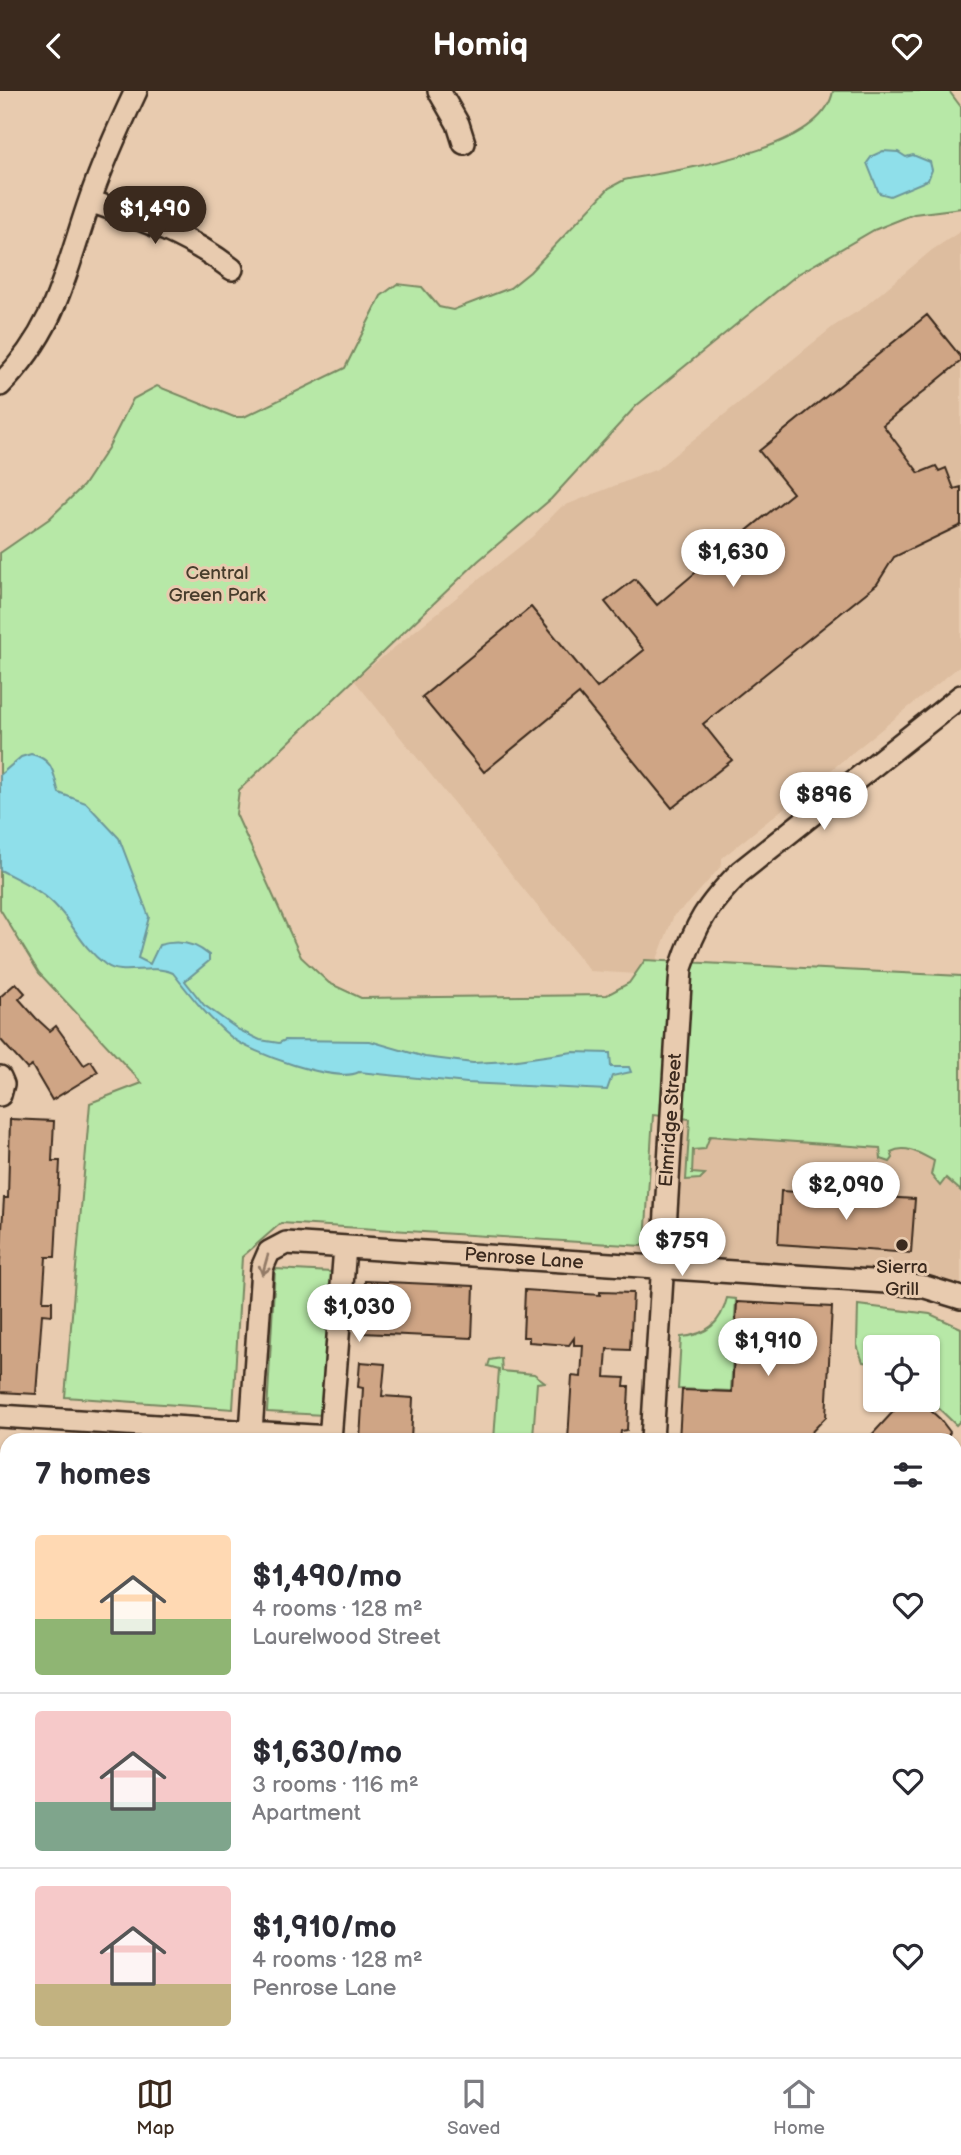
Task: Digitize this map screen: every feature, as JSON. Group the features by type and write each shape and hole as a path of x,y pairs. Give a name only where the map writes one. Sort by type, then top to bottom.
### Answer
{"street":[{"path":"0,385 20,365 57,303 111,144 136,91"},
{"path":"439,91 458,124 464,143"},
{"path":"90,201 169,229 195,242 232,269"},
{"name":"Elmridge Street","path":"652,1433 681,968 696,925 713,900 740,872 961,696"},
{"path":"0,1077 3,1084 0,1095"},
{"name":"Penrose Lane","path":"251,1432 264,1261 275,1246 286,1243 887,1282 925,1287 961,1298"},
{"path":"330,1433 345,1247"},
{"path":"0,1416 262,1433"}],"shaded area":[{"path":"961,231 961,665 722,858 722,865 688,904 674,915 651,975 590,971 354,680 533,536 561,507 657,469 834,326 863,308 932,250"},
{"path":"673,1115 931,1135 961,1168 961,1296 665,1266"}],"green space":[{"name":"Central Green Park","path":"833,91 949,91 961,107 961,208 914,214 874,230 798,274 636,406 551,499 478,561 239,790 236,814 301,957 329,983 361,998 607,995 629,983 645,960 961,976 961,1191 946,1178 940,1186 931,1175 934,1161 908,1149 891,1152 893,1158 890,1162 881,1159 880,1148 710,1136 705,1149 693,1150 692,1173 705,1174 700,1179 686,1180 690,1119 653,1115 645,1243 642,1246 281,1223 242,1257 233,1409 65,1397 90,1103 142,1083 39,973 0,909 0,553 49,519 83,486 108,448 133,399 157,386 234,417 244,417 345,368 381,296 397,284 422,287 439,307 453,310 510,288 530,272 609,188 624,180 710,164 776,143 803,129 823,112"},
{"path":"275,1269 332,1272 324,1415 267,1412"},
{"path":"727,1298 736,1299 731,1391 678,1389 681,1337 698,1334 712,1326 721,1314"},
{"path":"858,1305 930,1314 961,1328 961,1420 956,1425 940,1410 940,1335 863,1335 863,1362 857,1345"},
{"path":"501,1358 502,1371 534,1374 545,1382 537,1383 533,1433 494,1433 499,1369 488,1366 490,1360"}],"water":[{"path":"883,151 898,152 906,157 913,155 930,162 932,170 928,180 890,196 879,193 867,163 872,156"},
{"path":"31,754 49,764 59,793 86,803 119,838 149,917 138,958 150,964 159,945 172,943 185,943 209,955 209,961 185,981 204,1005 239,1030 260,1040 279,1043 285,1040 370,1041 425,1057 473,1063 573,1052 610,1053 611,1067 629,1067 631,1072 612,1076 607,1090 467,1083 359,1072 348,1075 332,1074 294,1065 241,1044 207,1014 173,973 155,969 120,970 106,965 97,958 48,899 0,870 0,775 21,757"}],"building":[{"path":"927,315 961,357 961,361 883,425 919,473 936,466 939,471 946,468 954,489 961,487 961,525 894,557 877,584 703,724 732,760 672,808 579,694 484,772 422,697 531,607 597,688 644,650 605,602 635,579 657,605 708,562 703,556 718,543 723,550 793,493 759,451"},
{"path":"16,983 25,993 19,999 36,1018 50,1031 56,1026 84,1065 91,1061 98,1072 52,1100 32,1066 27,1069 0,1039 0,997"},
{"path":"10,1119 54,1121 52,1161 60,1161 55,1257 46,1257 43,1301 52,1301 52,1315 42,1314 36,1394 0,1392 0,1262 4,1198 8,1198"},
{"path":"781,1191 915,1199 911,1253 778,1244"},
{"path":"365,1281 474,1286 472,1338 363,1333"},
{"path":"525,1290 600,1295 600,1292 633,1293 630,1350 607,1349 605,1377 625,1378 624,1386 629,1386 627,1430 621,1433 568,1433 572,1376 581,1377 583,1345 574,1345 574,1338 569,1345 529,1342 529,1337 523,1337"},
{"path":"737,1302 832,1307 826,1417 811,1433 679,1433 682,1390 732,1392"},
{"path":"360,1362 385,1364 382,1396 413,1398 411,1433 360,1433 363,1388 358,1387"},
{"path":"893,1412 932,1412 950,1433 873,1433"}],"place":[{"name":"Sierra Grill","path":"902,1245"}]}
